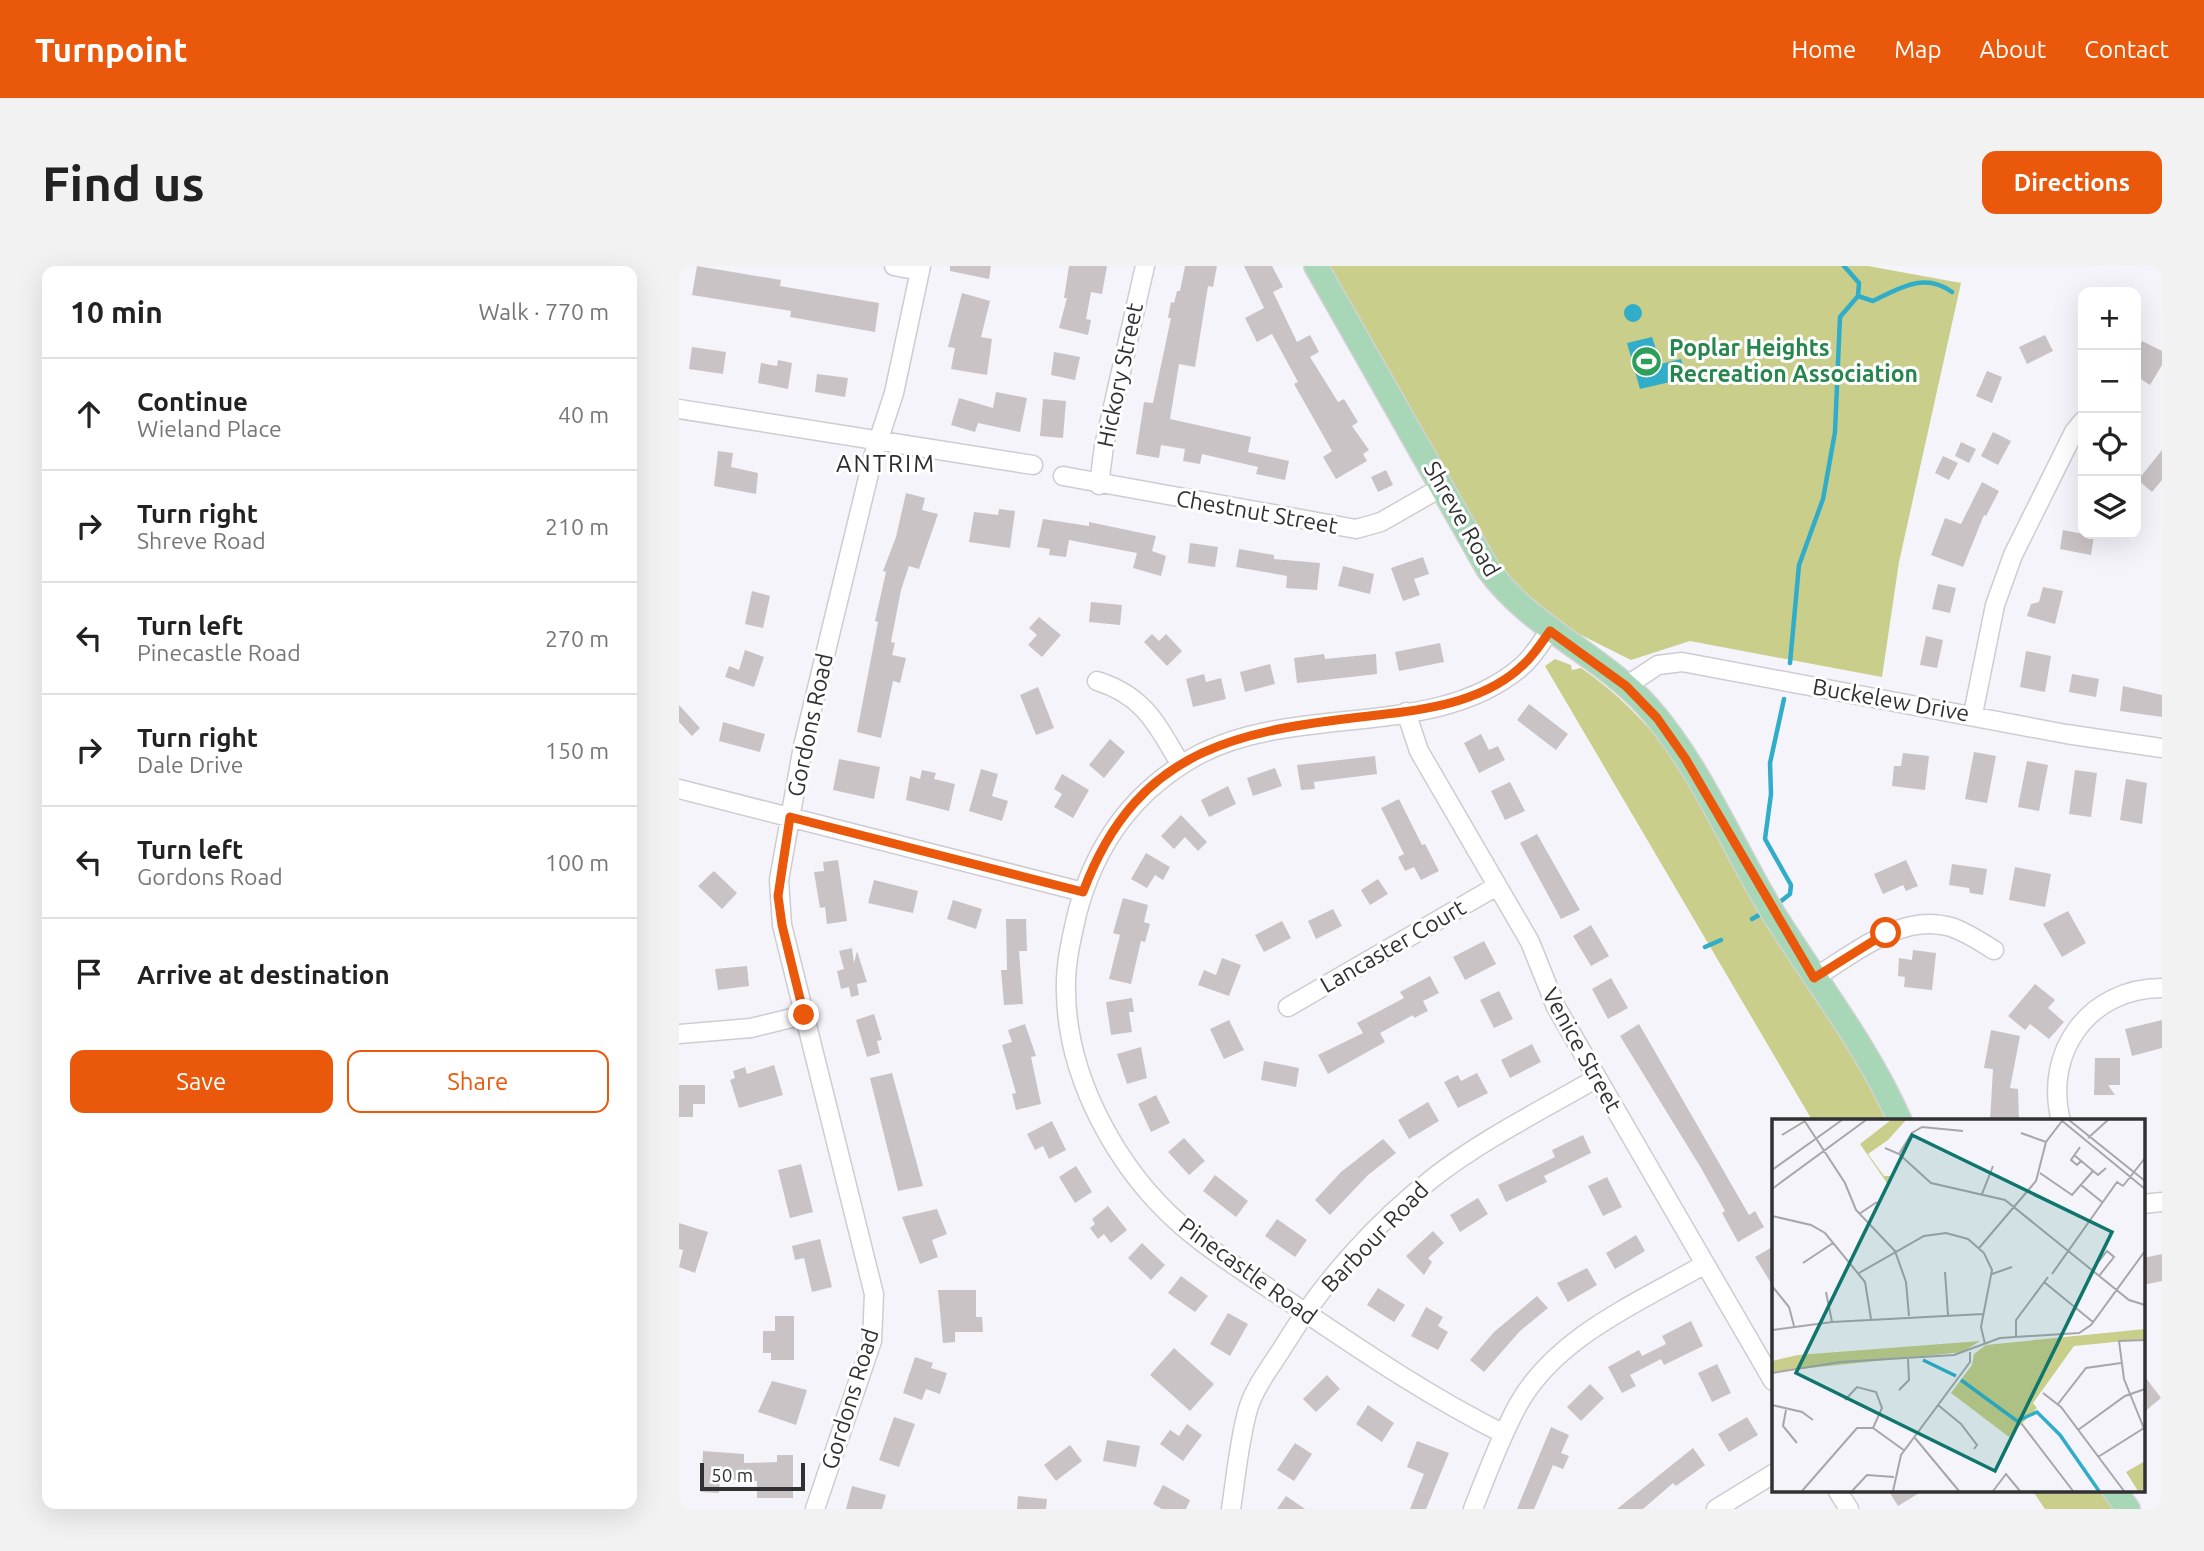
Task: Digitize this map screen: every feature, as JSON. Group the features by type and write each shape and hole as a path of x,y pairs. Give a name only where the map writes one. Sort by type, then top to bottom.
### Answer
{"main road":[{"name":"Shreve Road","path":"1316,266 1492,575 1519,605 1626,686 1657,718 1685,758 1814,978 1867,1057 1899,1119"},
{"path":"2115,1492 2128,1509"}],"street":[{"path":"894,266 920,269"},
{"name":"Hickory Street","path":"1099,485 1104,446 1145,266"},
{"name":"Gordons Road","path":"815,1509 859,1388 872,1341 875,1316 866,1254 804,1015 782,925 778,896 790,817 846,563 894,393 920,269"},
{"path":"679,409 1033,465"},
{"path":"1973,714 1995,605 2013,555 2078,427"},
{"name":"Chestnut Street","path":"1063,476 1099,485 1356,529 1381,522 1442,487"},
{"name":"Pinecastle Road","path":"1504,1434 1416,1387 1180,1224 1135,1175 1106,1129 1080,1066 1066,995 1071,940 1083,892 1095,859 1125,813 1144,793 1181,765 1242,737 1271,729 1439,706 1496,684 1524,664 1550,631"},
{"name":"Buckelew Drive","path":"1626,686 1658,665 1682,662 2054,731 2162,748"},
{"path":"1097,681 1116,687 1144,706 1181,765"},
{"name":"Venice Street","path":"1406,712 1419,751 1529,942 1556,1007 1772,1379"},
{"path":"679,789 1083,892"},
{"name":"Lancaster Court","path":"1288,1007 1497,886"},
{"path":"1814,978 1886,933 1921,922 1952,927 1994,950"},
{"path":"2061,1119 2057,1077 2062,1056 2080,1023 2111,999 2129,991 2162,988"},
{"path":"679,1034 751,1028 804,1015"},
{"name":"Barbour Road","path":"1231,1509 1248,1410 1254,1393 1304,1312 1377,1228 1434,1177 1467,1154 1597,1078"},
{"path":"2144,1204 2162,1202"},
{"path":"1473,1509 1518,1404 1534,1381 1574,1342 1705,1264"},
{"path":"1716,1509 1772,1475"},
{"path":"1838,1492 1849,1509"}],"green space":[{"name":"Poplar Heights Recreation Association","path":"1322,266 1868,266 1961,283 1899,562 1882,677 1690,641 1631,660 1551,620 1530,603 1497,561"},
{"path":"1555,659 1571,665 1572,670 1581,668 1640,718 1670,754 1807,981 1850,1042 1891,1119 1811,1119 1545,666"},
{"path":"2033,1492 2105,1492 2118,1509 2045,1509"}],"water":[{"path":"1633,304 1639,307 1642,313 1639,319 1633,322 1627,319 1624,313 1627,307"},
{"name":"Poplar Heights Recreation Association","path":"1652,337 1661,364 1681,359 1687,378 1640,389 1627,343"}],"building":[{"path":"697,266 781,280 780,286 879,303 875,332 790,317 791,311 692,295"},
{"path":"950,266 991,266 989,279 950,271"},
{"path":"1069,266 1107,266 1102,294 1091,292 1086,319 1091,320 1088,335 1059,328 1067,298 1064,298"},
{"path":"1185,266 1217,266 1213,287 1208,286 1195,367 1179,364 1170,419 1251,437 1248,452 1289,461 1285,480 1256,474 1258,467 1202,454 1200,464 1183,461 1185,449 1161,445 1159,458 1136,454 1144,402 1153,403 1171,318 1168,318 1171,302 1174,303 1177,291 1180,291"},
{"path":"1244,266 1272,266 1283,287 1273,292 1297,342 1310,335 1319,352 1310,357 1338,402 1344,399 1358,422 1352,426 1369,450 1363,454 1367,461 1336,479 1323,457 1332,451 1294,384 1298,382 1272,334 1257,342 1245,318 1264,308"},
{"path":"962,293 990,301 981,337 992,339 987,375 951,369 955,348 948,347"},
{"path":"2045,335 2053,351 2027,364 2019,347"},
{"path":"2142,341 2162,351 2162,365 2150,385 2141,379"},
{"path":"692,347 726,352 723,374 689,369"},
{"path":"1054,352 1080,357 1075,380 1051,375"},
{"path":"778,360 792,363 788,389 758,383 761,363 777,366"},
{"path":"1987,371 2002,377 1992,403 1976,396"},
{"path":"817,374 848,378 845,397 815,392"},
{"path":"996,392 1027,398 1020,432 978,423 975,432 951,425 959,398 993,408"},
{"path":"1043,399 1066,401 1063,438 1040,436"},
{"path":"1993,432 2011,441 1998,465 1981,456"},
{"path":"1961,442 1976,449 1969,463 1955,456"},
{"path":"2162,450 2162,480 2152,492 2141,483 2141,476"},
{"path":"718,451 733,453 731,467 758,473 756,494 714,486"},
{"path":"1943,456 1958,463 1949,480 1935,473"},
{"path":"1386,470 1393,485 1378,492 1371,477"},
{"path":"1982,482 1999,491 1986,516 1984,515 1963,567 1931,555 1945,518 1961,524"},
{"path":"906,493 925,498 922,510 938,514 919,569 909,566 901,590 891,642 895,643 892,655 906,658 900,683 893,681 881,738 857,732 878,622 875,621 886,572 883,571 896,537"},
{"path":"999,509 1015,511 1010,548 969,542 974,512 998,515"},
{"path":"1043,519 1089,526 1089,522 1156,536 1152,551 1166,556 1161,576 1133,568 1137,553 1069,540 1066,557 1049,555 1050,549 1037,547"},
{"path":"2063,530 2078,533 2078,539 2094,539 2091,555 2060,549"},
{"path":"1190,543 1218,547 1215,567 1188,563"},
{"path":"1239,549 1274,555 1274,559 1320,563 1317,590 1286,588 1287,576 1236,567"},
{"path":"1423,557 1429,574 1414,579 1420,595 1403,601 1391,568"},
{"path":"1343,566 1374,574 1370,594 1338,586"},
{"path":"1938,584 1956,588 1950,613 1932,609"},
{"path":"2043,587 2063,591 2055,624 2027,616 2031,604 2039,602"},
{"path":"752,591 770,596 763,628 745,624"},
{"path":"1091,602 1122,605 1120,625 1089,622"},
{"path":"1039,617 1061,635 1042,657 1028,645 1037,635 1029,628"},
{"path":"1152,634 1159,641 1166,634 1182,651 1167,666 1144,642"},
{"path":"1926,636 1943,640 1937,668 1920,665"},
{"path":"1440,643 1444,662 1399,671 1395,652"},
{"path":"745,650 764,657 754,687 725,677 729,666 739,670"},
{"path":"2026,651 2051,656 2045,692 2020,687"},
{"path":"1324,654 1325,659 1376,654 1377,674 1297,683 1294,658"},
{"path":"1270,664 1275,684 1245,692 1240,672"},
{"path":"1204,674 1206,682 1221,678 1226,699 1193,707 1186,679"},
{"path":"2072,674 2099,679 2096,697 2069,692"},
{"path":"2123,686 2162,695 2162,717 2120,711"},
{"path":"1038,687 1054,728 1036,735 1020,695"},
{"path":"1529,704 1568,734 1556,750 1517,720"},
{"path":"679,705 700,728 692,736 679,722"},
{"path":"723,722 765,734 760,752 719,741"},
{"path":"1481,734 1489,750 1498,746 1505,760 1479,773 1464,743"},
{"path":"1110,739 1125,752 1104,778 1089,765"},
{"path":"1974,752 1996,756 1987,803 1965,799"},
{"path":"1903,753 1929,756 1925,790 1892,786 1894,766 1901,766"},
{"path":"1375,756 1377,774 1314,782 1315,789 1301,790 1297,765"},
{"path":"839,759 880,767 874,799 833,790"},
{"path":"2027,761 2048,765 2039,811 2018,807"},
{"path":"1275,768 1282,786 1253,796 1247,778"},
{"path":"981,769 998,774 992,796 1008,801 1002,821 969,811"},
{"path":"922,770 936,773 934,779 955,784 949,811 906,800 910,776 920,779"},
{"path":"2075,770 2097,773 2091,817 2069,814"},
{"path":"1062,774 1089,790 1073,818 1054,807 1062,794 1054,789"},
{"path":"2126,779 2147,783 2142,824 2120,820"},
{"path":"1510,782 1525,811 1505,820 1491,791"},
{"path":"1228,786 1236,804 1209,817 1201,800"},
{"path":"1399,799 1422,845 1425,844 1439,871 1421,880 1414,867 1405,871 1398,857 1404,854 1381,808"},
{"path":"1181,815 1207,842 1198,851 1185,837 1174,849 1161,836"},
{"path":"1537,834 1580,910 1561,919 1520,843"},
{"path":"1146,853 1170,867 1163,880 1155,875 1147,888 1131,879"},
{"path":"838,860 847,921 827,924 825,907 820,908 814,872 824,871 823,862"},
{"path":"1906,860 1918,886 1906,891 1903,885 1883,894 1874,874"},
{"path":"1952,864 1987,869 1983,895 1970,893 1969,888 1949,885"},
{"path":"2015,867 2051,874 2045,907 2009,900"},
{"path":"714,871 737,893 722,909 698,886"},
{"path":"1378,879 1388,894 1370,905 1361,890"},
{"path":"874,880 918,891 913,913 868,903"},
{"path":"1123,898 1148,905 1144,922 1150,924 1145,942 1141,941 1131,984 1109,979 1120,935 1113,933"},
{"path":"953,900 982,909 976,929 947,919"},
{"path":"1333,909 1342,926 1316,939 1308,921"},
{"path":"2068,911 2086,943 2062,957 2043,924"},
{"path":"1006,919 1026,919 1027,951 1019,951 1023,1004 1004,1005 1001,970 1007,970"},
{"path":"1282,921 1291,938 1264,952 1255,935"},
{"path":"1591,925 1609,956 1591,966 1573,936"},
{"path":"1484,941 1496,964 1465,980 1453,957"},
{"path":"852,948 854,963 857,951 867,982 857,984 859,995 851,997 849,987 841,989 837,971 844,969 839,951"},
{"path":"1913,950 1936,953 1932,990 1904,987 1905,977 1898,976 1899,958 1912,960"},
{"path":"1222,958 1241,965 1229,996 1198,985 1204,970 1216,975"},
{"path":"747,966 749,986 718,990 715,969"},
{"path":"1430,976 1439,993 1423,1001 1428,1011 1414,1018 1413,1015 1380,1033 1385,1042 1328,1074 1318,1055 1363,1033 1357,1023 1404,998 1400,992"},
{"path":"1611,978 1628,1008 1608,1019 1592,989"},
{"path":"2035,984 2055,1000 2048,1008 2064,1022 2049,1039 2030,1024 2025,1030 2008,1016"},
{"path":"1499,991 1513,1019 1494,1028 1480,1000"},
{"path":"1132,998 1134,1012 1129,1012 1132,1032 1111,1035 1106,1002"},
{"path":"874,1014 882,1040 877,1041 880,1053 867,1057 856,1020"},
{"path":"1229,1020 1244,1050 1224,1059 1210,1029"},
{"path":"2162,1020 2162,1048 2132,1056 2125,1029"},
{"path":"1025,1024 1036,1056 1031,1057 1041,1104 1016,1110 1012,1094 1016,1093 1002,1045 1012,1042 1008,1030"},
{"path":"1639,1024 1749,1215 1755,1211 1764,1227 1738,1242 1722,1213 1725,1211 1701,1168 1620,1036"},
{"path":"1991,1030 2020,1036 2010,1088 2018,1089 2019,1119 1990,1119 1993,1069 1984,1068"},
{"path":"1532,1044 1541,1062 1510,1078 1501,1060"},
{"path":"1141,1047 1147,1078 1127,1084 1117,1054"},
{"path":"2095,1058 2120,1058 2120,1085 2108,1085 2115,1095 2094,1095"},
{"path":"1264,1061 1299,1068 1296,1087 1261,1080"},
{"path":"774,1065 783,1095 739,1108 730,1080 735,1078 733,1071 745,1067 747,1074"},
{"path":"892,1073 923,1186 898,1191 870,1078"},
{"path":"1477,1073 1488,1093 1458,1108 1444,1082 1458,1075 1461,1081"},
{"path":"679,1085 705,1085 705,1104 693,1104 693,1117 679,1117"},
{"path":"1156,1095 1170,1123 1151,1132 1138,1104"},
{"path":"1428,1102 1439,1121 1409,1139 1398,1120"},
{"path":"1052,1121 1066,1150 1049,1159 1043,1146 1035,1150 1027,1134"},
{"path":"1583,1135 1591,1153 1544,1176 1547,1182 1506,1202 1498,1185 1555,1157 1552,1150"},
{"path":"1184,1138 1205,1161 1189,1175 1168,1152"},
{"path":"1383,1139 1396,1153 1368,1175 1330,1215 1315,1200 1341,1172"},
{"path":"801,1164 813,1212 790,1218 778,1170"},
{"path":"1076,1166 1092,1192 1075,1203 1059,1177"},
{"path":"1215,1175 1248,1201 1236,1217 1203,1191"},
{"path":"1607,1177 1622,1207 1603,1216 1588,1186"},
{"path":"1478,1198 1488,1214 1460,1232 1450,1215"},
{"path":"1108,1206 1127,1230 1111,1243 1104,1234 1098,1239 1090,1228 1095,1224 1092,1219"},
{"path":"937,1209 947,1234 932,1240 938,1257 920,1264 902,1217"},
{"path":"1277,1219 1307,1240 1295,1257 1265,1236"},
{"path":"679,1223 708,1232 695,1273 679,1267 683,1250 679,1249"},
{"path":"1433,1231 1444,1243 1428,1258 1432,1262 1424,1275 1406,1256"},
{"path":"1636,1235 1645,1251 1615,1269 1606,1253"},
{"path":"820,1239 832,1287 812,1292 804,1258 795,1260 792,1246"},
{"path":"1142,1243 1165,1265 1151,1280 1128,1258"},
{"path":"1772,1247 1772,1285 1755,1257"},
{"path":"2162,1254 2162,1281 2144,1285 2144,1258"},
{"path":"1587,1268 1597,1285 1568,1302 1557,1283"},
{"path":"1181,1276 1208,1296 1195,1312 1168,1293"},
{"path":"1378,1288 1405,1305 1394,1322 1367,1305"},
{"path":"938,1290 976,1290 976,1317 982,1317 983,1332 955,1332 955,1342 943,1343"},
{"path":"1537,1296 1548,1308 1520,1331 1484,1372 1470,1360 1494,1332"},
{"path":"1426,1307 1443,1317 1438,1326 1448,1332 1438,1350 1411,1336"},
{"path":"1228,1313 1248,1324 1230,1356 1210,1344"},
{"path":"775,1316 794,1316 794,1360 771,1360 771,1353 763,1353 763,1331 775,1331"},
{"path":"1691,1321 1703,1346 1664,1365 1661,1359 1630,1375 1636,1386 1622,1393 1608,1367 1639,1350 1642,1356 1666,1344 1662,1336"},
{"path":"1174,1348 1214,1384 1190,1411 1150,1375"},
{"path":"915,1357 933,1363 931,1368 947,1373 940,1394 926,1389 922,1400 903,1393"},
{"path":"1717,1364 1731,1393 1712,1402 1698,1373"},
{"path":"1327,1375 1340,1389 1316,1412 1303,1399"},
{"path":"2144,1375 2161,1398 2144,1412"},
{"path":"772,1381 807,1390 796,1425 758,1412"},
{"path":"1590,1384 1604,1398 1581,1421 1567,1407"},
{"path":"1368,1405 1394,1423 1382,1442 1356,1424"},
{"path":"894,1417 915,1424 899,1467 879,1460"},
{"path":"1747,1417 1758,1435 1729,1452 1718,1434"},
{"path":"1187,1424 1202,1435 1183,1461 1160,1444 1170,1430 1179,1436"},
{"path":"1551,1427 1569,1435 1561,1453 1569,1456 1563,1469 1553,1465 1534,1509 1517,1509"},
{"path":"1107,1440 1140,1446 1136,1467 1103,1461"},
{"path":"1417,1441 1449,1453 1426,1509 1410,1509 1424,1474 1407,1467"},
{"path":"1295,1443 1312,1454 1294,1481 1277,1470"},
{"path":"1070,1445 1082,1461 1056,1481 1044,1465"},
{"path":"1693,1448 1705,1465 1676,1486 1673,1483 1643,1509 1617,1509"},
{"path":"703,1451 744,1454 744,1463 777,1462 777,1455 793,1455 793,1498 757,1498 757,1481 720,1479 719,1493 701,1492"},
{"path":"1163,1485 1190,1500 1186,1509 1162,1509 1153,1504"},
{"path":"852,1486 886,1495 882,1509 846,1509"},
{"path":"1889,1492 1921,1492 1898,1506"},
{"path":"1018,1496 1047,1499 1046,1509 1017,1509"},
{"path":"1286,1496 1305,1509 1277,1509"}],"waterway":[{"path":"1790,663 1799,565 1823,499 1835,432 1840,317 1858,296 1859,283 1844,266"},
{"path":"1858,296 1873,301 1902,287 1922,283 1932,283 1952,292"},
{"path":"1780,902 1790,894 1791,885 1765,839 1771,794 1770,763 1784,699"},
{"path":"1752,919 1759,915"},
{"path":"1705,947 1721,940"}],"place":[{"name":"Poplar Heights Recreation Association","path":"1646,361"}],"district":[{"name":"ANTRIM","path":"886,464"}],"route":[{"path":"804,1015 782,925 778,896 783,848 790,817 1083,892 1095,859 1125,813 1165,775 1203,752 1271,729 1406,712 1439,706 1478,693 1511,675 1524,664 1550,631 1626,686 1657,718 1685,758 1767,902 1814,978 1886,933"}]}
